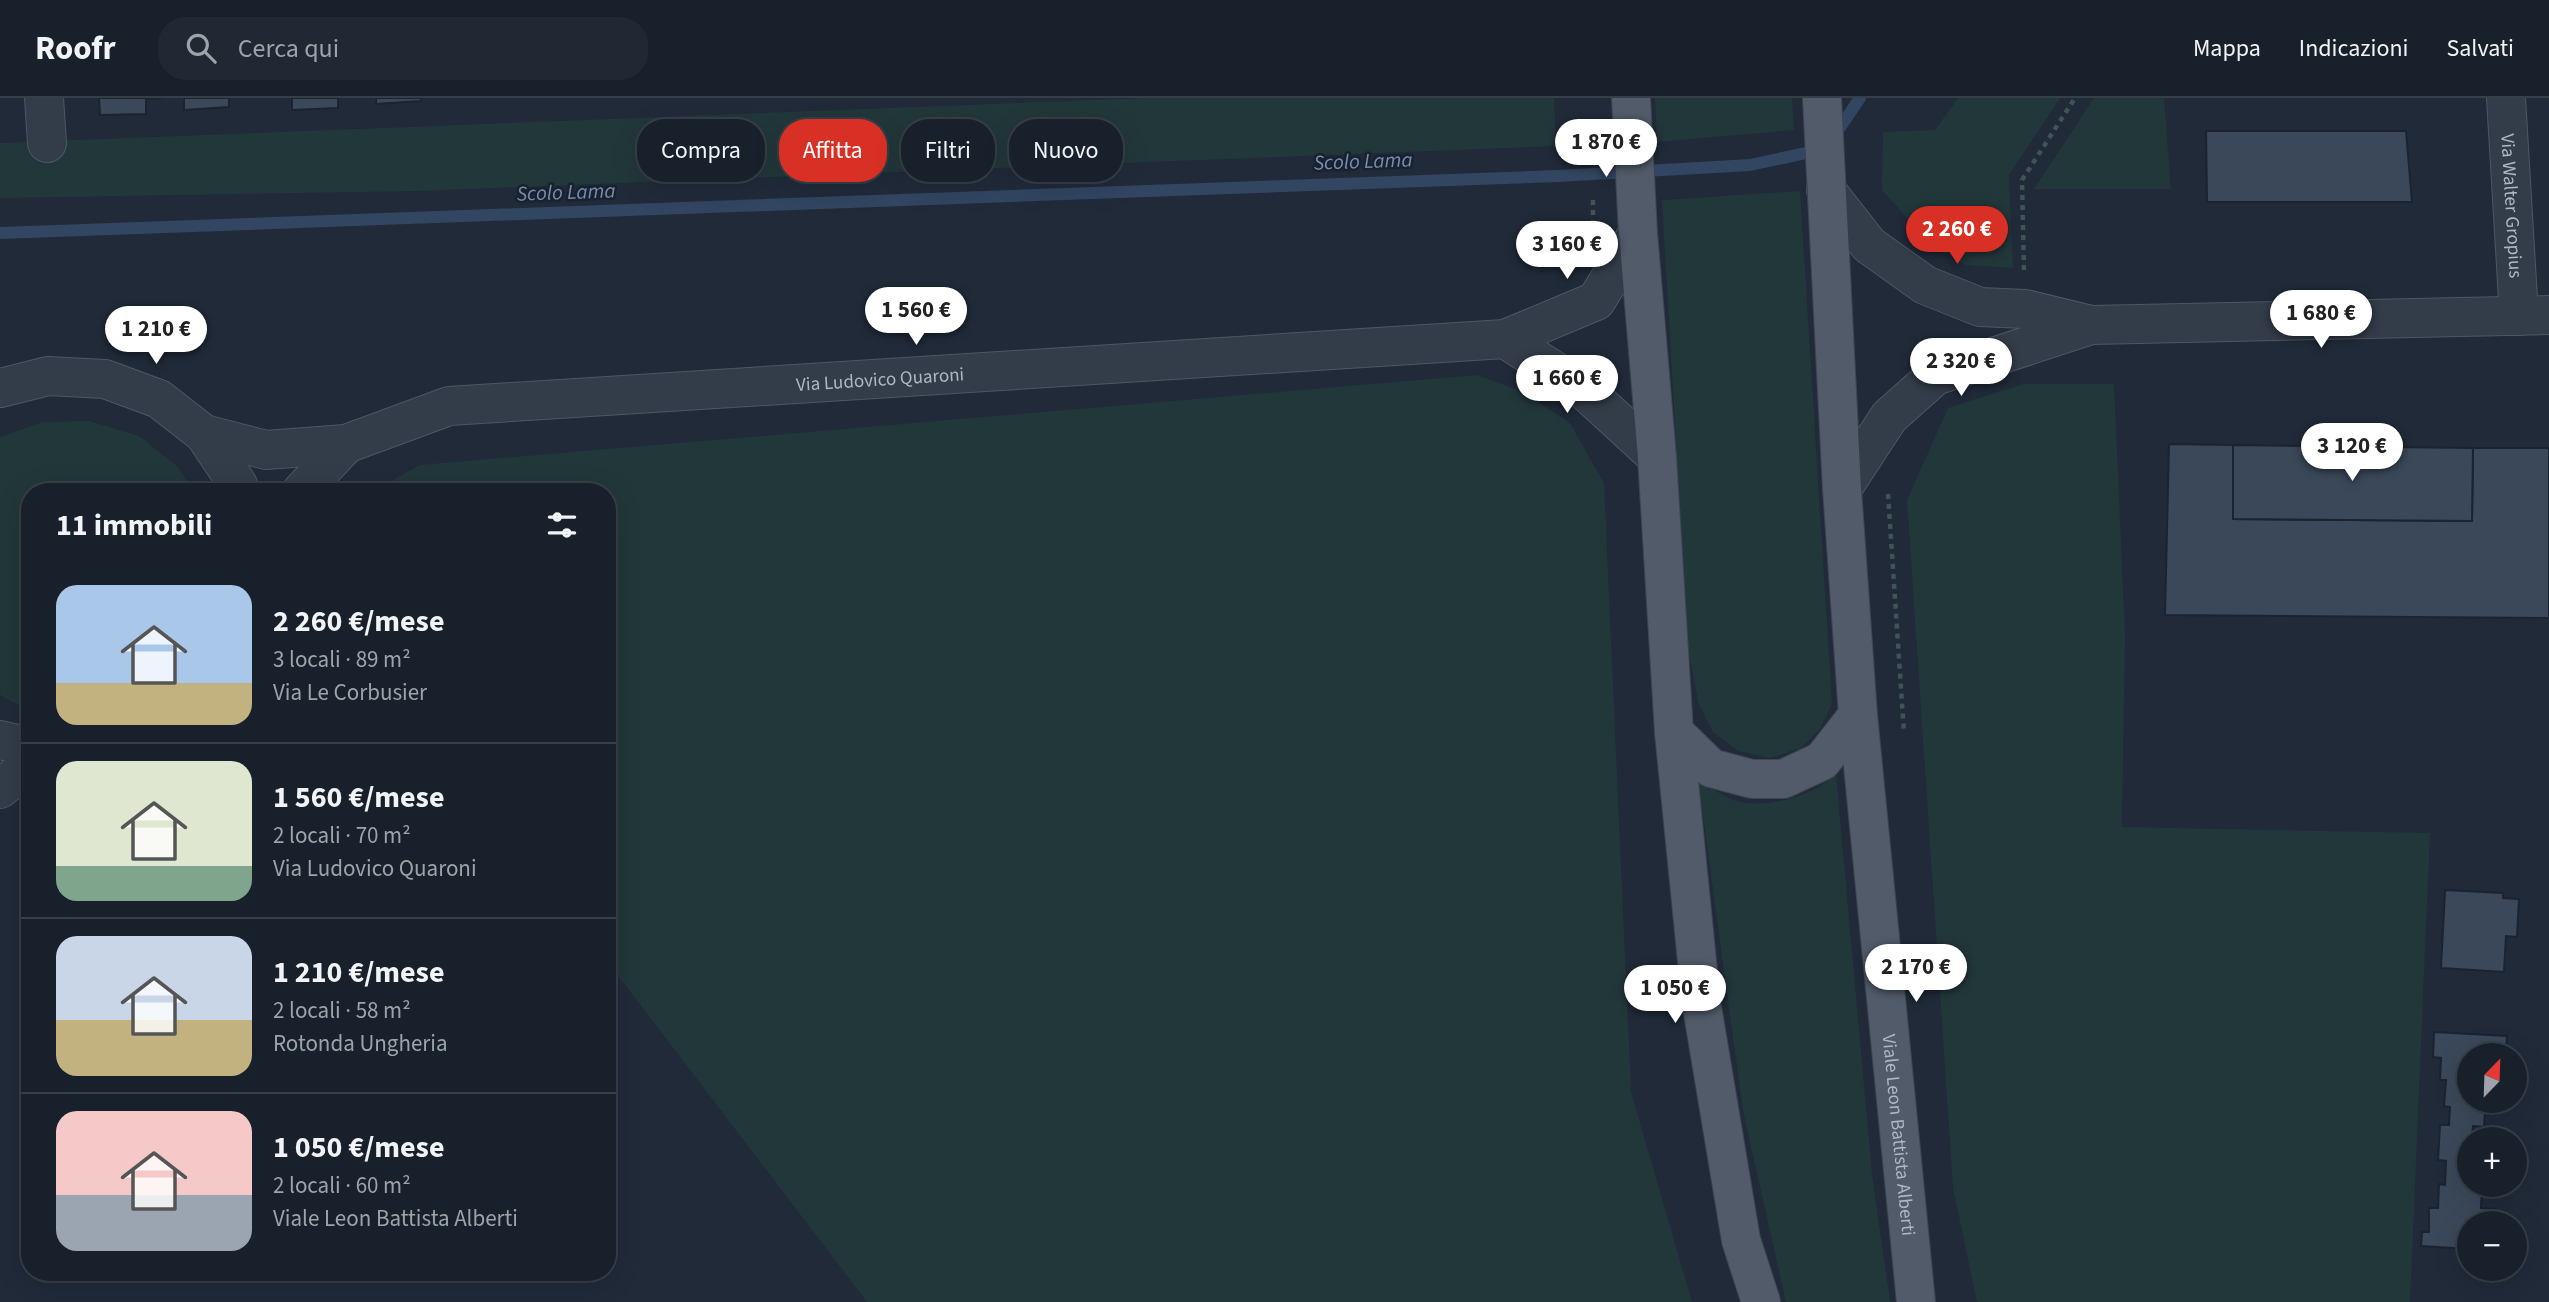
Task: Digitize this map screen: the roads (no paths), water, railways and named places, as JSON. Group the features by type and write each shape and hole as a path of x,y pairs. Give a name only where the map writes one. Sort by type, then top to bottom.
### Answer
{"main road":[{"path":"1822,98 1826,190"},
{"path":"1632,110 1638,233 1657,457 1674,732 1701,1001 1741,1240 1761,1302"},
{"name":"Viale Leon Battista Alberti","path":"1826,190 1842,489 1858,715 1916,1302"},
{"path":"1674,732 1711,768 1752,779 1783,779 1822,761 1858,715"}],"street":[{"path":"44,98 47,143"},
{"name":"Via Walter Gropius","path":"2506,98 2534,316"},
{"path":"1826,190 1869,245 1925,285 1980,307 2025,309 2091,325 2534,316"},
{"name":"Via Ludovico Quaroni","path":"204,434 266,450 346,444 449,406 1504,339 1596,301 1638,233"},
{"path":"1842,489 1889,417 1935,376 2091,325"},
{"path":"1504,339 1583,389 1657,457"},
{"path":"0,388 48,376 105,379 159,399 204,434 237,483"},
{"name":"Via Ludovico Quaroni","path":"309,483 346,444"},
{"path":"0,740 21,745"},
{"path":"0,789 21,772"}],"waterway":[{"name":"Scolo Lama","path":"1835,135 1860,98"},
{"name":"Scolo Lama","path":"0,233 1558,176 1750,165 1820,150"}]}
